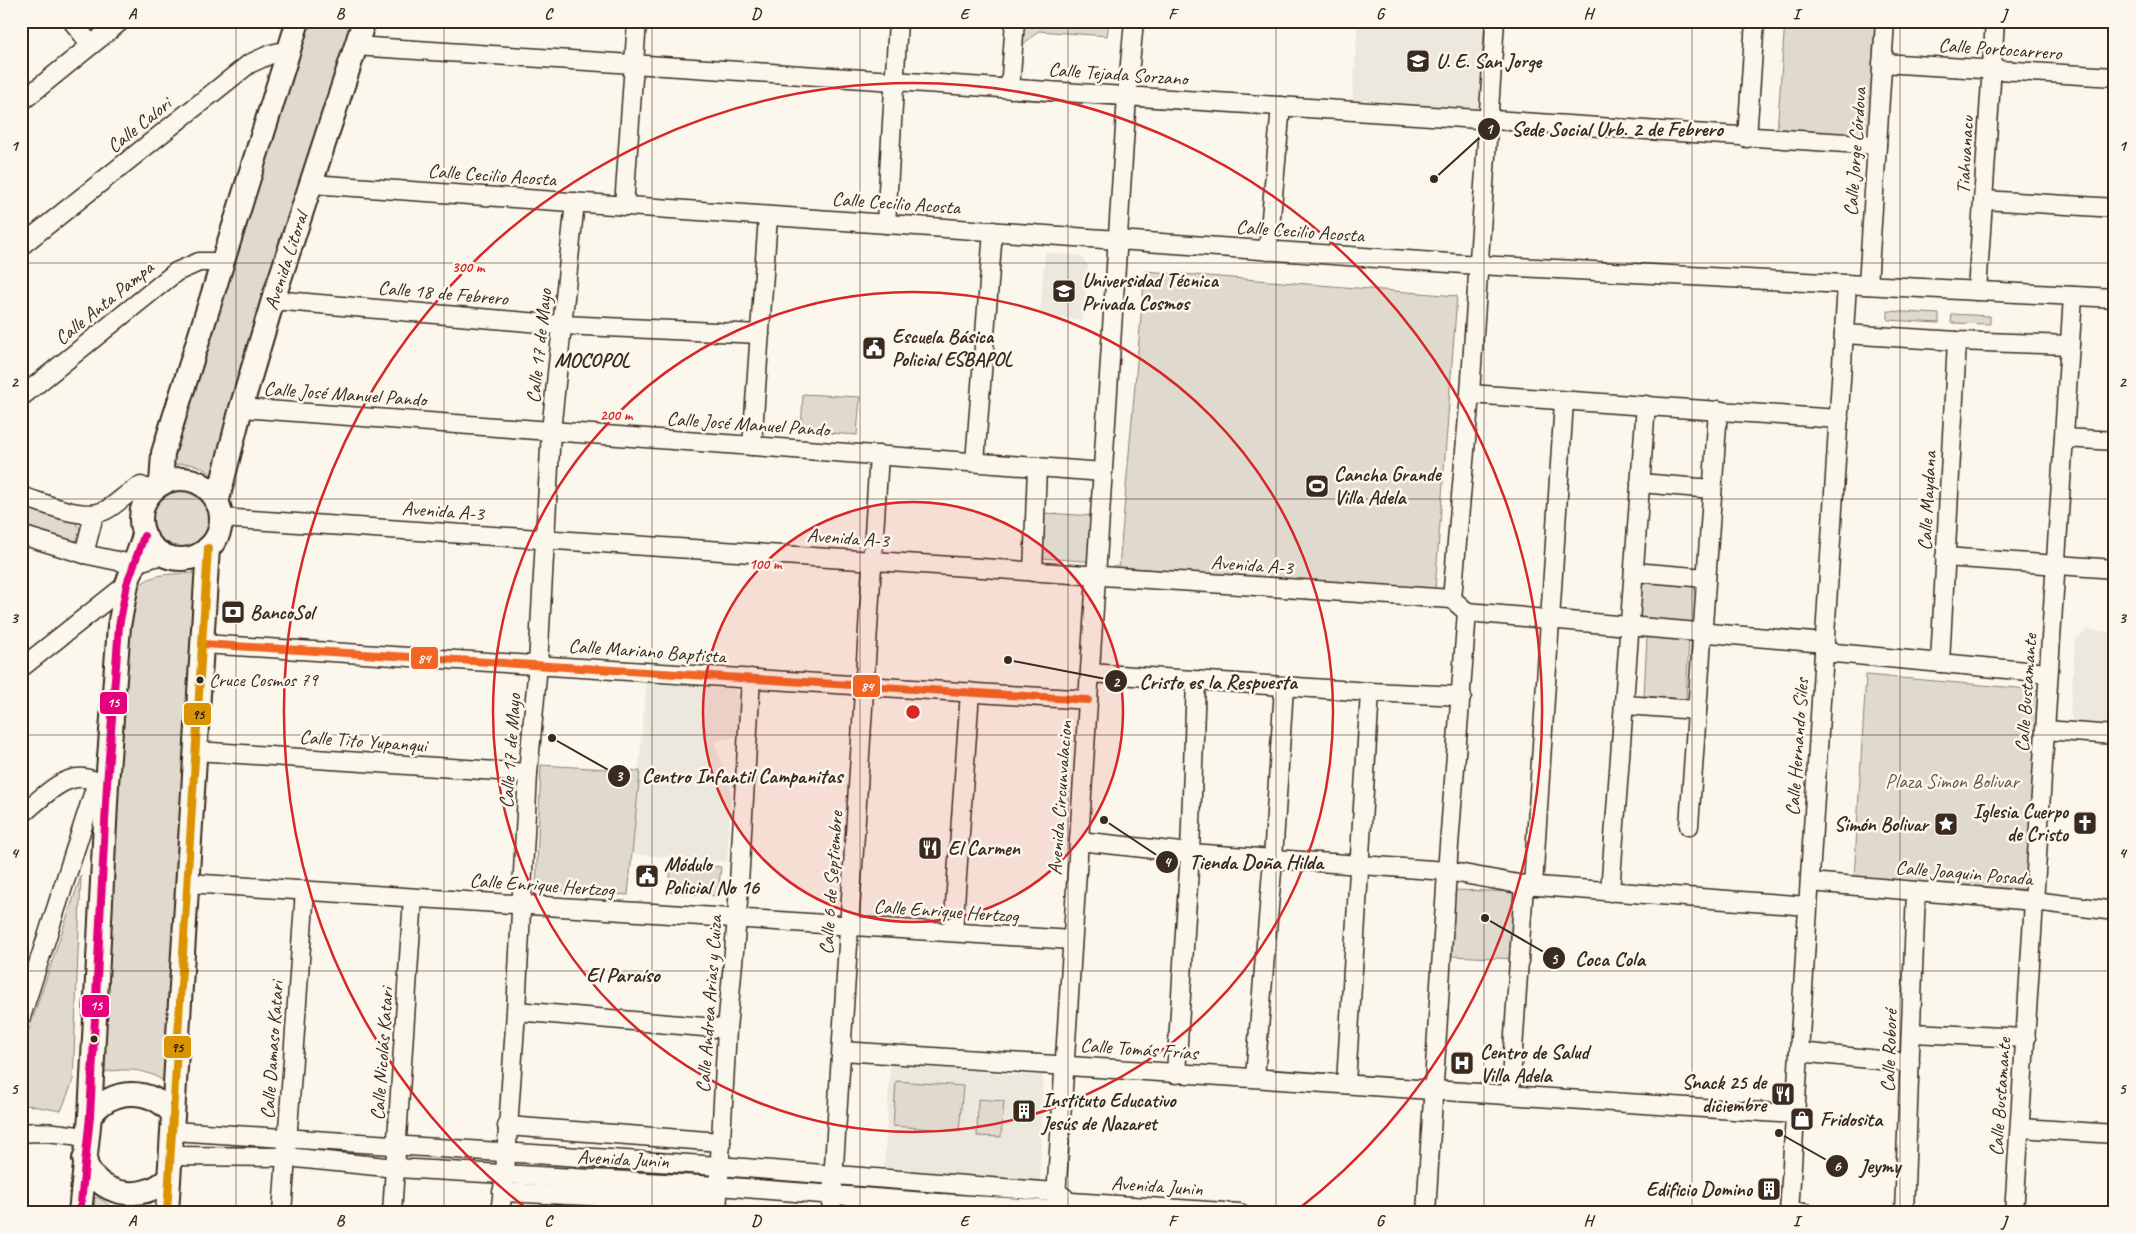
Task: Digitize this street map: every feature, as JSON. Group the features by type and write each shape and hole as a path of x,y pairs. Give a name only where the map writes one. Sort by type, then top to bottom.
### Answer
{"main road":[{"path":"157,487 172,480 192,480 206,488 219,511 218,535 201,554 189,559 175,559 162,555 152,547 144,536 140,523 141,510 157,487 163,453 298,21"},
{"name":"Avenida Litoral","path":"219,511 241,408 273,300 364,21"},
{"path":"80,1213 87,1138 102,783 119,626 130,574 144,536"},
{"path":"167,1213 208,548"},
{"path":"169,1178 161,1186 146,1192 124,1194 108,1188 99,1182 92,1173 87,1138 105,1101 131,1093 145,1095 158,1100 173,1123"}],"street":[{"path":"72,21 91,45"},
{"path":"21,102 121,21"},
{"path":"624,206 637,21"},
{"path":"886,224 898,21"},
{"path":"1010,89 1015,21"},
{"name":"Avenida Circunvalacion","path":"1055,1211 1127,96 1134,21"},
{"path":"1495,21 1470,394 1452,599 1467,612 1702,631 1940,663 2048,673"},
{"path":"1746,138 1755,21"},
{"name":"Calle Jorge Córdova","path":"1868,285 1885,21"},
{"name":"Tiahuanacu","path":"1977,291 1995,21"},
{"name":"Calle Tejada Sorzano","path":"356,46 1746,138 1877,145"},
{"name":"Calle Calori","path":"21,246 249,64 271,54 289,50"},
{"name":"Calle Portocarrero","path":"1882,62 2115,77"},
{"path":"1268,251 1280,106"},
{"name":"Calle Cecilio Acosta","path":"311,184 1478,265 2115,298"},
{"path":"1984,200 2115,208"},
{"name":"Calle 17 de Mayo","path":"500,1213 505,1173 516,1011 528,773 538,665 552,431 575,202"},
{"path":"752,446 768,216"},
{"path":"975,462 993,231"},
{"name":"Calle Anta Pampa","path":"21,396 176,272 200,262 222,262"},
{"name":"Calle Hernando Siles","path":"1794,1212 1795,1114 1847,284"},
{"name":"Calle Bustamante","path":"2014,1213 2073,296"},
{"name":"Calle 18 de Febrero","path":"273,300 562,325 760,334"},
{"path":"1844,334 1957,341 2070,344"},
{"name":"Calle Maydana","path":"1940,663 1957,341"},
{"path":"1470,394 1839,420"},
{"path":"1510,1095 1550,620 1564,401"},
{"path":"1610,892 1646,405"},
{"name":"Calle José Manuel Pando","path":"241,408 1103,472"},
{"path":"1689,826 1718,410"},
{"path":"2064,438 2115,441"},
{"name":"Calle 6 de Septiembre","path":"831,1213 879,455"},
{"path":"1033,572 1037,467"},
{"path":"1640,483 1712,489"},
{"path":"21,496 80,514 94,515 113,505 134,489 141,486 157,487"},
{"name":"Avenida A-3","path":"219,511 545,539 1452,599"},
{"path":"84,554 94,515"},
{"path":"21,535 84,554 130,574"},
{"path":"21,668 130,574 162,555"},
{"path":"1945,557 2115,569"},
{"path":"1634,572 1706,578"},
{"path":"1426,1213 1447,871 1467,612"},
{"name":"Calle Mariano Baptista","path":"203,644 1088,700"},
{"path":"1090,673 1284,687 1462,696"},
{"name":"Calle Andrea Arias y Cuiza","path":"718,1200 727,1028 737,918 751,678"},
{"path":"1176,1074 1190,852 1196,681"},
{"path":"1255,1078 1273,859 1284,687"},
{"path":"953,932 970,692"},
{"path":"1346,1083 1370,692"},
{"path":"1625,705 1697,710"},
{"path":"2045,730 2115,735"},
{"name":"Calle Tito Yupanqui","path":"196,751 528,773"},
{"path":"21,815 53,789 69,780 84,778 102,783 27,977 21,1017"},
{"path":"1079,841 1273,859 1447,871 1529,885 1808,906"},
{"name":"Calle Joaquin Posada","path":"1810,882 2034,901 2115,911"},
{"name":"Calle Enrique Hertzog","path":"188,883 1072,940"},
{"name":"Calle Damaso Katari","path":"282,1213 305,890"},
{"name":"Calle Roboré","path":"1904,1213 1916,891"},
{"name":"Calle Nicolás Katari","path":"392,1213 413,898"},
{"path":"516,1011 727,1028"},
{"path":"1911,1033 2026,1038"},
{"name":"Calle Tomás Frías","path":"842,1051 1064,1064 1176,1074 1346,1083 1795,1114"},
{"path":"1799,1052 1910,1063"},
{"name":"Avenida Junin","path":"173,1123 287,1139 719,1166 941,1183 1056,1192 1071,1202 1240,1213"},
{"path":"507,1126 721,1142"},
{"path":"2020,1128 2115,1134"},
{"path":"21,1133 43,1131 87,1138"},
{"name":"Avenida Junin","path":"171,1156 286,1157 396,1168 505,1173 718,1200 832,1194 939,1208 1055,1211"},
{"path":"939,1208 941,1183"},
{"path":"502,1192 718,1200"},
{"path":"1055,1211 1071,1202"}],"shaded area":[{"name":"U. E. San Jorge","path":"1358,21 1484,21 1479,106 1474,111 1352,102"},
{"name":"Universidad Técnica Privada Cosmos","path":"1045,252 1081,256 1086,262 1088,266 1083,320 1040,316"},
{"path":"2087,630 2115,632 2115,728 2074,724 2070,714 2075,641"},
{"path":"646,683 734,689 740,696 736,737 714,741 731,790 727,862 632,854"},
{"path":"890,1064 1014,1075 1043,1075 1040,1185 884,1174"}],"green space":[{"path":"309,21 356,21 213,477 209,472 198,466 181,464 169,466"},
{"path":"1020,21 1109,21 1107,36 1038,31 1019,49"},
{"path":"1785,21 1891,21 1883,140 1777,132"},
{"path":"1145,271 1457,296 1435,590 1119,567"},
{"path":"1888,311 1939,314 1939,323 1888,320"},
{"path":"1952,314 1990,316 1990,324 1951,323"},
{"path":"803,394 860,397 857,435 801,431"},
{"path":"176,487 188,487 199,492 207,500 212,511 210,529 199,542 188,547 176,547 165,542 157,534 152,523 152,511 157,500 165,492"},
{"path":"21,505 75,522 80,529 79,537 74,542 21,527"},
{"path":"1043,513 1097,516 1097,562 1041,558"},
{"path":"203,572 170,1086 153,1075 136,1070 98,1073 133,595 139,586 154,577"},
{"path":"1637,575 1702,580 1699,628 1634,623"},
{"path":"1647,636 1689,639 1686,699 1644,696"},
{"name":"Plaza Simon Bolivar","path":"1866,675 2052,691 2036,890 1854,879"},
{"path":"541,765 640,771 628,895 536,889"},
{"path":"671,862 721,867 718,896 669,892"},
{"path":"81,876 73,1081 61,1111 21,1104 21,1053"},
{"path":"1453,890 1518,892 1516,959 1451,956"},
{"path":"896,1081 963,1086 959,1131 893,1126"},
{"path":"978,1099 1004,1101 1001,1137 977,1136"},
{"path":"95,1197 115,1209 125,1211 143,1210 158,1205 159,1213 94,1213"}],"transit line":[{"name":"15","path":"80,1213 90,1116 107,784 119,626 127,584 144,536"},
{"name":"95","path":"167,1213 208,548"},
{"name":"84","path":"203,644 1088,700"}],"place":[{"name":"U. E. San Jorge","path":"1418,61"},
{"name":"Sede Social Urb. 2 de Febrero","path":"1434,179"},
{"name":"Universidad Técnica Privada Cosmos","path":"1064,291"},
{"name":"Escuela Básica Policial ESBAPOL","path":"874,348"},
{"name":"Cancha Grande Villa Adela","path":"1317,486"},
{"name":"BancoSol","path":"233,612"},
{"name":"Cristo es la Respuesta","path":"1008,660"},
{"name":"Cruce Cosmos 79","path":"200,680"},
{"name":"Centro Infantil Campanitas","path":"552,738"},
{"name":"Tienda Doña Hilda","path":"1104,820"},
{"name":"Iglesia Cuerpo de Cristo","path":"2085,823"},
{"name":"Simón Bolivar","path":"1946,824"},
{"name":"El Carmen","path":"930,848"},
{"name":"Módulo Policial No 16","path":"647,876"},
{"name":"Coca Cola","path":"1485,918"},
{"name":"Centro de Salud Villa Adela","path":"1462,1063"},
{"name":"Snack 25 de diciembre","path":"1783,1094"},
{"name":"Instituto Educativo Jesús de Nazaret","path":"1024,1111"},
{"name":"Fridosita","path":"1802,1119"},
{"name":"Jeymy","path":"1779,1133"},
{"name":"Edificio Domino","path":"1769,1189"}],"district":[{"name":"MOCOPOL","path":"592,360"},
{"name":"El Paraíso","path":"623,975"}]}
